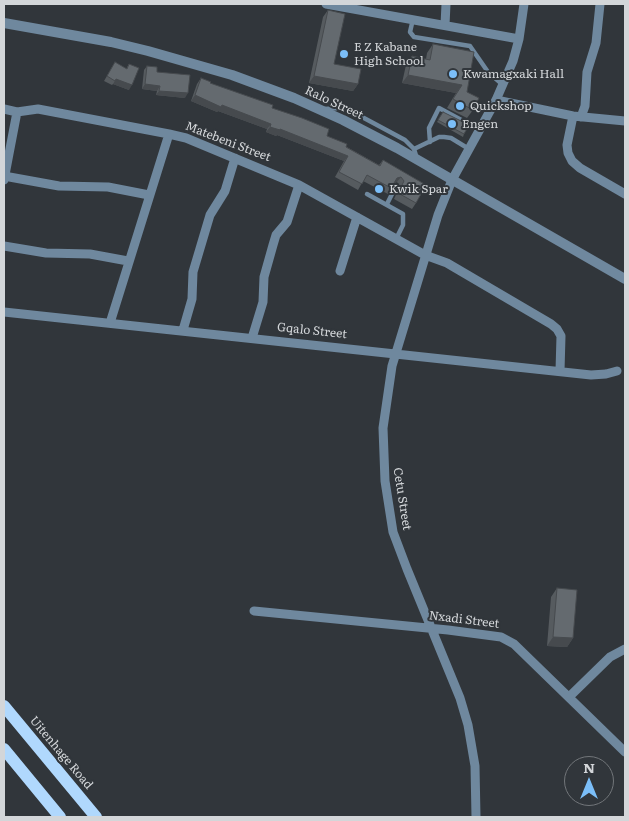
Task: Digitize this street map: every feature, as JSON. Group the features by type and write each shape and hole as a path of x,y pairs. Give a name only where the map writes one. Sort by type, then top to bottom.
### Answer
{"main road":[{"name":"Uitenhage Road","path":"4,706 96,817"},
{"path":"4,749 60,817"}],"street":[{"path":"326,4 519,39"},
{"path":"380,14 381,4"},
{"path":"445,25 446,4"},
{"name":"Cetu Street","path":"476,817 475,766 468,725 460,698 394,532 387,499 383,456 383,428 386,393 395,353 443,200 496,100 513,61 519,39 524,4"},
{"path":"600,4 596,43 588,72 584,106 577,117 567,145 568,153 572,161 580,168 625,194"},
{"name":"Ralo Street","path":"4,23 111,42 192,63 232,75 320,109 416,154 452,180 625,279"},
{"path":"496,100 577,117 625,121"},
{"name":"Matebeni Street","path":"4,109 17,112 38,109 186,138 300,185 425,255 447,263 555,327 561,336 560,371"},
{"path":"17,112 4,178 59,186 108,187 149,195"},
{"path":"110,323 169,134"},
{"path":"183,330 192,294 193,272 210,214 225,191 235,158"},
{"path":"252,338 263,302 264,277 275,238 288,222 300,185"},
{"path":"340,271 356,217"},
{"path":"4,246 46,253 90,254 128,261"},
{"name":"Gqalo Street","path":"4,312 598,375 617,371"},
{"name":"Nxadi Street","path":"254,611 489,635 506,639 514,644 625,752"},
{"path":"569,697 610,656 625,649"}],"lane":[{"path":"413,19 410,32 414,37 470,46 488,72 503,85"},
{"path":"430,142 429,128 439,108 480,130"},
{"path":"416,154 430,142 444,137 451,138 469,149"},
{"path":"386,204 396,186"},
{"path":"367,194 402,213 403,225 396,239"}],"building":[{"path":"328,10 345,14 334,64 361,69 358,84 314,76"},
{"path":"433,44 474,52 467,92 479,98 473,110 453,99 462,85 408,75 412,56 430,60"},
{"path":"115,62 127,69 129,64 139,68 132,85 116,79 115,81 107,76"},
{"path":"147,66 157,67 157,72 190,75 188,93 159,91 160,86 145,84"},
{"path":"201,78 210,83 273,105 272,108 329,129 327,136 347,144 346,147 380,166 383,160 426,185 416,203 398,193 404,181 401,177 397,178 391,188 367,175 362,184 339,172 348,156 280,129 270,127 271,124 222,105 221,107 195,95"},
{"path":"443,112 469,125 464,134 438,120"},
{"path":"557,588 577,590 573,638 553,637"}],"place":[{"name":"E Z Kabane High School","path":"344,54"},
{"name":"Kwamagxaki Hall","path":"453,74"},
{"name":"Quickshop","path":"460,106"},
{"name":"Engen","path":"452,124"},
{"name":"Kwik Spar","path":"379,189"}]}
